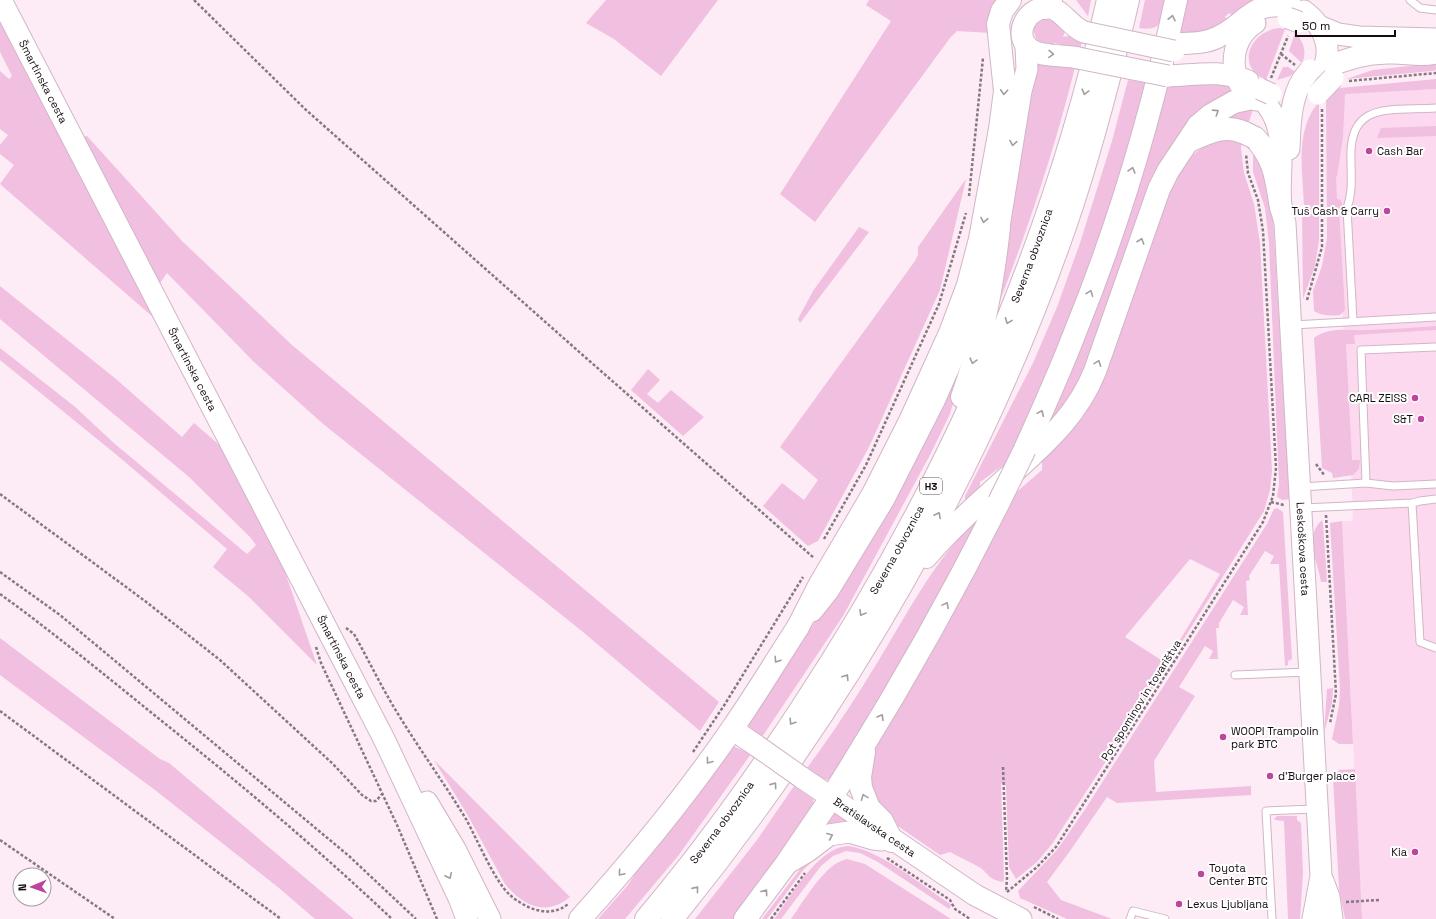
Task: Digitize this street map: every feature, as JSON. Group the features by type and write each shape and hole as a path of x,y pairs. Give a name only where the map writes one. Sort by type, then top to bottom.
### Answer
{"main road":[{"name":"Šmartinska cesta","path":"1,0 384,739 459,898 467,919"},
{"path":"576,910 646,843 732,729 798,627 820,584 873,494 910,421 950,333 968,285 980,239 1000,129 1005,91 998,24 1002,11 1010,0"},
{"name":"Severna obvoznica","path":"646,919 714,833 778,744 857,621 926,498 986,372 1036,248 1070,147 1108,0"},
{"name":"Severna obvoznica","path":"672,919 744,827 798,750 843,681 898,590 968,457 1001,386 1041,291 1072,206 1094,134 1128,0"},
{"path":"745,919 786,864 831,798 867,741 944,608 1025,449 1074,335 1116,223 1149,113 1176,0"},
{"path":"926,498 964,392 981,332 994,275 999,227 1021,91 1027,69 1026,46 1022,33 1025,20 1046,2"},
{"path":"1021,91 1015,53 1009,30 1012,16 1017,9 1046,2 1073,8 1085,28 1097,27 1130,39 1205,52 1237,43"},
{"path":"1174,47 1217,38 1228,31 1247,14 1255,10 1300,19 1372,45 1408,47 1436,53"},
{"path":"1236,76 1234,60 1237,43 1247,28 1259,21 1272,17 1300,19"},
{"name":"Leskoškova cesta","path":"1283,215 1294,205 1293,172 1297,153 1297,132 1315,86 1316,52 1300,19"},
{"path":"898,590 941,539 1046,443 1076,409 1089,385 1102,352 1159,189 1174,161 1198,126 1211,115 1234,102 1263,95 1315,86 1351,69 1394,61 1408,47 1432,38 1436,39"},
{"path":"1026,46 1041,54 1078,58 1168,76 1213,73 1236,76 1263,95"},
{"name":"Leskoškova cesta","path":"1263,95 1272,111 1275,121 1282,162 1283,215 1300,487 1294,507 1310,672 1318,808 1320,919"},
{"path":"1189,140 1218,129 1234,128 1249,141 1267,151 1272,160 1283,215"},
{"path":"798,627 828,591 880,506 907,457 967,326 999,227"},
{"name":"Bratislavska cesta","path":"732,729 831,798 887,847 975,895 1000,905 1021,919"},
{"name":"Šmartinska cesta","path":"384,739 415,782 441,825 490,919"},
{"path":"867,741 861,767 861,788 869,808 882,820 887,847"},
{"path":"786,864 808,851 829,835 837,833 849,832 873,839 887,847"},
{"name":"Leskoškova cesta","path":"1313,919 1320,883"},
{"name":"Leskoškova cesta","path":"1320,883 1328,897 1332,919"}],"lane":[{"path":"1410,0 1420,8 1436,10"},
{"path":"1353,321 1347,208 1352,195 1350,153 1353,132 1361,120 1376,112 1436,108"},
{"path":"1291,325 1436,317"},
{"path":"1366,483 1361,350 1436,348"},
{"path":"1300,487 1366,483 1393,486 1436,484"},
{"path":"1294,507 1412,503 1420,500 1436,500"},
{"path":"1412,503 1420,642 1436,648"},
{"path":"1235,675 1310,672"},
{"path":"1272,919 1266,811 1318,808"},
{"path":"1130,919 1133,911 1165,919"}],"path":[{"path":"194,0 311,114 576,350 814,558"},
{"path":"1263,95 1281,54"},
{"path":"968,199 983,55"},
{"path":"1307,306 1309,291 1320,260 1323,241 1315,86 1436,73"},
{"path":"1249,141 1248,173 1259,205 1263,231 1276,468 1271,502"},
{"path":"822,544 866,465 939,304 968,206"},
{"path":"0,494 145,601 220,660 333,764 362,794 371,801 376,800 382,794"},
{"name":"Leskoškova cesta","path":"1271,502 1294,507"},
{"name":"Pot spominov in tovarištva","path":"1000,905 1056,847 1264,522 1271,502"},
{"path":"1326,518 1336,694 1329,726"},
{"path":"810,564 818,551"},
{"path":"691,754 725,704 806,571"},
{"path":"0,572 60,615 349,856 416,919"},
{"path":"0,594 111,680 204,755 331,862 392,919"},
{"path":"342,625 354,634 398,714 444,782 479,841 496,877 509,894 521,903 542,911 550,912 559,909 576,910"},
{"path":"314,640 321,663 382,794 437,919"},
{"path":"0,711 282,919"},
{"path":"1003,767 1007,878"},
{"path":"0,840 115,919"},
{"path":"887,847 950,900 955,909 970,919"},
{"path":"771,919 809,868"},
{"path":"1344,902 1379,900"}],"shaded area":[{"path":"606,0 718,0 661,76 614,39 586,23"},
{"path":"869,0 1002,0 991,33 957,31 950,38 815,222 780,194 891,21 866,5"},
{"path":"1076,0 1091,0 1088,16"},
{"path":"1145,0 1168,0 1163,18 1157,26 1153,28 1139,28"},
{"path":"1185,0 1265,0 1233,16 1229,13 1225,17 1229,21 1215,31 1178,35"},
{"path":"1044,19 1053,21 1065,31 1063,37 1069,36 1083,38 1080,49 1054,43 1053,46 1037,41 1033,29 1037,22"},
{"path":"0,22 4,22 161,324 0,184 14,165 0,154 0,145 8,135 0,129 0,71 9,79 12,76 0,52"},
{"path":"1280,28 1285,29 1266,80 1256,74 1251,66 1249,58 1250,50 1254,42 1261,35 1270,30"},
{"path":"1295,33 1301,40 1304,47 1304,59 1302,63 1289,51"},
{"path":"1035,62 1075,67 1039,193 994,316"},
{"path":"1436,63 1436,70 1432,71 1346,79 1373,70"},
{"path":"1283,67 1288,67 1295,72 1290,76 1277,80"},
{"path":"1436,79 1436,89 1345,94 1343,137 1336,177 1337,199 1341,200 1343,209 1339,210 1345,310 1340,315 1317,313 1314,311 1313,291 1322,266 1327,238 1326,100 1336,89 1340,88"},
{"path":"1128,80 1148,83 1130,151 1083,290 1009,461 980,482 980,491 965,502 965,496 1033,363 1057,307 1080,243 1112,141"},
{"path":"1228,83 1237,92 1180,135 1164,155 1153,177 1096,341 1077,387 1041,437 1167,85"},
{"path":"1436,89 1436,919 1362,919 1342,521 1353,521 1352,491 1331,99 1333,94"},
{"path":"1319,102 1319,240 1315,266 1303,299 1303,139 1306,125 1311,113"},
{"path":"1237,109 1253,109 1248,125 1225,120"},
{"path":"1436,126 1436,136 1377,138 1381,128"},
{"path":"87,136 182,241 292,345 719,702 700,731 583,632 322,423 254,362 167,273 160,283 83,137"},
{"path":"1220,137 1242,141 1241,148 1244,173 1254,204 1260,243 1272,471 1270,490 1264,511 1138,712 1052,844 1037,862 1016,879 1009,867 1006,786 1001,783 1004,878 1003,882 998,881 991,878 979,867 950,852 940,855 889,820 868,787 873,748 1013,495 1042,470 1042,457 1064,436 1170,189 1190,158","holes":["1190,559 1220,574 1166,663 1125,637"]},
{"path":"1253,147 1271,186 1290,499 1282,500 1277,497 1279,484 1269,243 1265,208 1253,172"},
{"path":"966,179 940,290 869,447 818,541 808,546 763,506 782,483 804,500 818,480 780,447 915,261 918,255 918,247"},
{"path":"859,227 869,232 800,323 798,319 813,291"},
{"path":"0,286 116,379 182,437 194,423 224,449 284,569 317,665 249,597 213,567 227,549 118,456 0,360 0,348 74,406 115,444 247,554 256,545 250,537 189,477 0,319"},
{"path":"1436,326 1436,330 1354,335 1355,344 1346,344 1352,460 1360,460 1359,469 1353,475 1333,478 1332,473 1322,468 1314,338 1320,334 1333,330 1368,330"},
{"path":"970,338 950,414 930,455 843,616 762,737 751,729 748,724 758,700 823,611"},
{"path":"648,369 660,380 647,394 658,403 671,390 704,417 683,436 631,390"},
{"path":"1277,508 1283,512 1292,659 1288,661 1288,665 1285,666 1279,564 1270,564 1274,556 1265,551 1249,576 1250,580 1246,581 1248,615 1240,615 1244,607 1233,600 1219,623 1219,628 1216,628 1218,659 1209,659 1213,651 1205,646 1179,687 1195,696 1154,761 1156,792 1251,786 1251,795 1117,803 1107,797 1047,882 1061,900 1112,919 1067,919 1020,898 1018,891 1057,850 1084,811 1267,524 1274,509"},
{"path":"982,515 907,654 831,780 823,779 807,768 829,738 870,675 931,575 954,544"},
{"path":"1322,520 1327,582 1321,582 1313,550 1313,534 1316,527"},
{"path":"1342,521 1353,744 1339,744 1332,739 1339,706 1340,689 1330,523"},
{"path":"0,638 160,759 169,763 354,919 315,919 279,888 155,790 0,675"},
{"path":"1333,688 1332,703 1324,733 1327,689"},
{"path":"733,746 751,754 678,856 625,919 598,919 628,885 658,839"},
{"path":"434,760 570,897 561,903 544,907 527,903 512,892 505,884 467,814"},
{"path":"1355,769 1362,919 1345,919 1339,889 1333,777 1339,770"},
{"path":"794,786 813,799 814,807 735,919 695,919 757,840"},
{"path":"832,810 851,823 823,831"},
{"path":"1277,816 1297,816 1297,820 1301,823 1303,873 1300,919 1288,919 1284,821 1275,820 1274,819"},
{"path":"831,845 804,869 767,919 762,919 807,860"},
{"path":"847,846 859,848 887,861 952,905 949,909 878,862 860,853 846,851 833,856 821,866 781,919 774,919 815,864 825,855 836,849"},
{"path":"847,859 865,864 951,919 791,919 823,875 839,862"}],"place":[{"name":"Cash Bar","path":"1369,151"},
{"name":"Tuš Cash & Carry","path":"1387,211"},
{"name":"CARL ZEISS","path":"1415,398"},
{"name":"S&T","path":"1421,419"},
{"name":"WOOP! Trampolin park BTC","path":"1223,737"},
{"name":"d'Burger place","path":"1270,776"},
{"name":"Kia","path":"1415,852"},
{"name":"Toyota Center BTC","path":"1201,874"},
{"name":"Lexus Ljubljana","path":"1179,904"}]}
